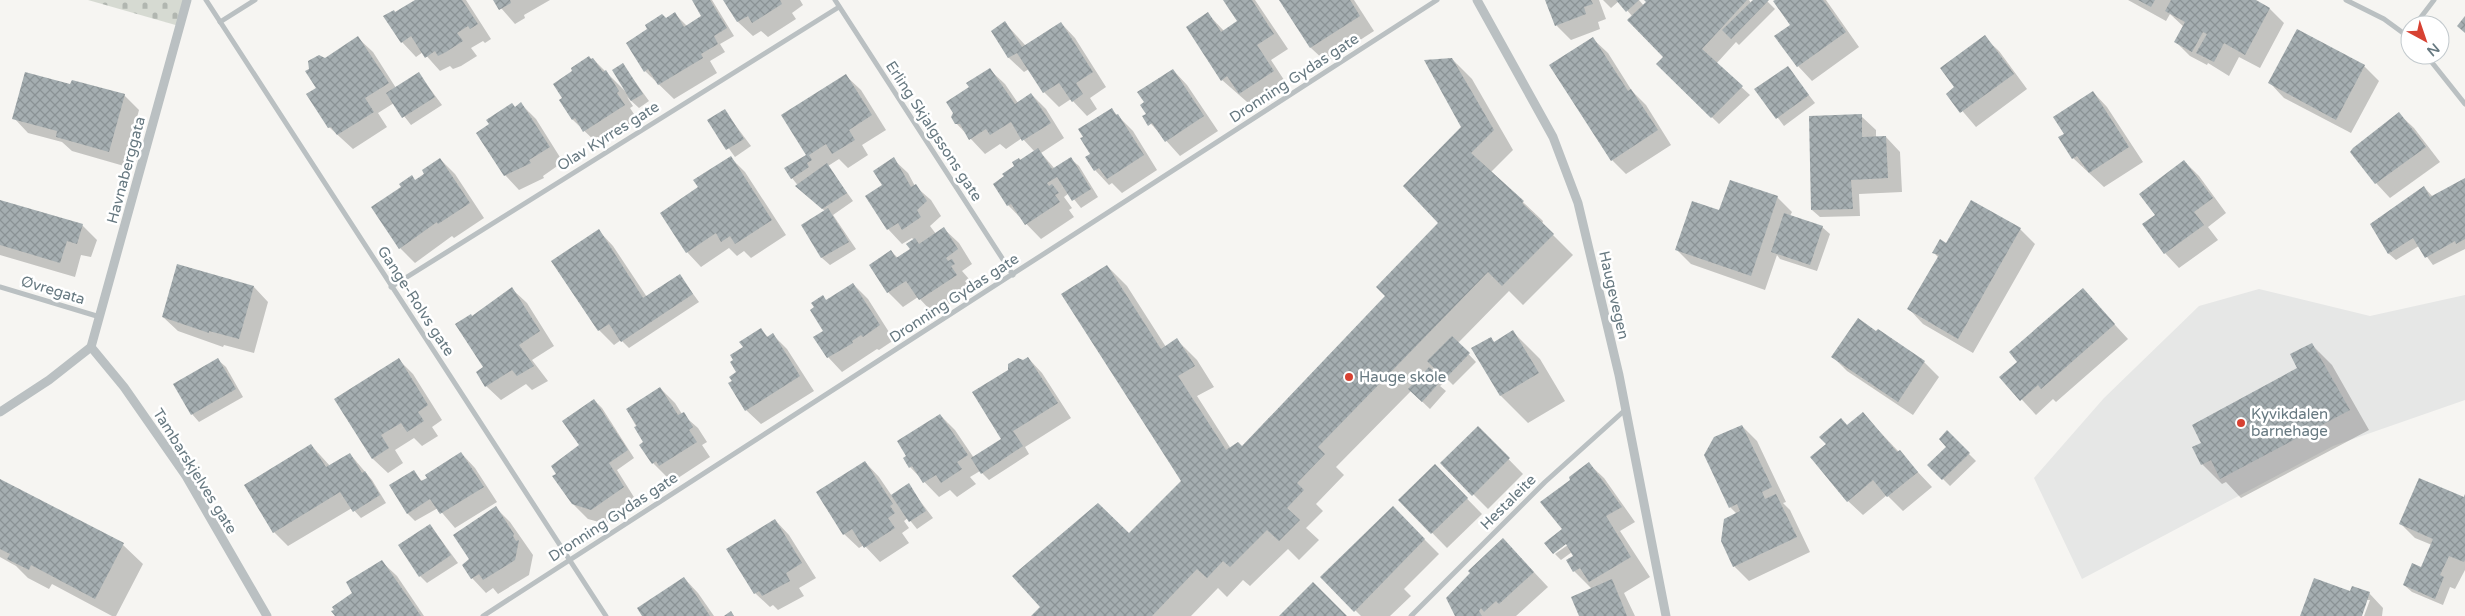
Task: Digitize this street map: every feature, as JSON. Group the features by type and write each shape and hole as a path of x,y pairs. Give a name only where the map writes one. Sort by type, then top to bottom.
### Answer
{"street":[{"name":"Havnaberggata","path":"91,347 187,0"},
{"name":"Gange-Rolvs gate","path":"206,0 606,616"},
{"path":"220,22 255,0"},
{"name":"Erling Skjalgssons gate","path":"834,0 1013,275"},
{"name":"Dronning Gydas gate","path":"483,616 570,558 1013,275 1437,0"},
{"name":"Haugevegen","path":"1477,0 1553,137 1578,203 1625,410 1666,616"},
{"path":"2346,0 2400,29"},
{"path":"2423,15 2434,0"},
{"name":"Olav Kyrres gate","path":"391,287 839,7"},
{"path":"2434,65 2465,104"},
{"name":"Øvregata","path":"0,287 100,317"},
{"path":"0,412 49,380 91,347"},
{"name":"Tambarskjelves gate","path":"91,347 124,387 186,476 267,616"},
{"name":"Hestaleite","path":"1411,616 1545,482 1625,410"}],"shaded area":[{"name":"Kyvikdalen barnehage","path":"2259,289 2370,316 2465,295 2465,400 2333,446 2082,579 2034,478 2104,398 2199,306"}],"green space":[{"path":"88,0 187,0 179,26"}],"building":[{"path":"415,0 462,0 478,24 470,29 468,26 457,33 463,41 446,52 438,56 435,51 425,58 411,36 401,43 383,16 394,10 395,12"},
{"path":"493,0 510,0 511,3 499,10"},
{"path":"692,0 710,0 727,28 714,36 718,44 701,54 703,58 658,85 648,69 644,72 626,43 647,29 645,25 662,14 666,18 675,12 684,27 701,16"},
{"path":"723,0 780,0 782,4 752,23 748,16 737,22"},
{"path":"1223,0 1252,0 1274,34 1257,45 1274,71 1239,94 1227,76 1221,81 1186,27 1208,12 1221,32 1237,21"},
{"path":"1279,0 1350,0 1360,16 1310,48"},
{"path":"1545,0 1591,0 1593,4 1584,7 1586,14 1555,26"},
{"path":"1616,0 1639,0 1626,12"},
{"path":"1644,0 1747,0 1702,49 1743,86 1711,118 1656,64 1663,57 1627,20 1646,2"},
{"path":"1753,0 1769,0 1731,39 1722,30"},
{"path":"1823,0 1846,32 1797,67 1774,36 1790,25 1773,1"},
{"path":"2138,0 2155,0 2151,7"},
{"path":"2171,0 2256,0 2270,8 2245,55 2224,43 2214,62 2196,53 2207,34 2203,32 2192,52 2174,42 2185,22 2165,11"},
{"path":"2465,16 2465,33 2457,26"},
{"path":"1005,21 1022,47 1061,22 1093,72 1076,83 1083,94 1072,102 1059,83 1043,93 1017,53 1008,58 991,31"},
{"path":"2297,29 2365,65 2336,120 2268,83"},
{"path":"1985,35 2014,74 1960,113 1946,94 1954,87 1940,68"},
{"path":"358,36 389,83 365,98 374,112 337,135 331,127 328,128 306,94 316,88 305,71 309,69 308,61 319,55 325,58"},
{"path":"1593,37 1628,91 1631,89 1658,130 1611,161 1549,65"},
{"path":"589,56 591,59 593,58 603,72 606,70 625,105 583,132 575,118 572,120 559,100 562,98 553,84 572,71 571,68"},
{"path":"1452,58 1494,130 1471,153 1524,201 1522,203 1554,234 1502,286 1488,272 1318,447 1325,454 1297,483 1304,490 1287,508 1300,520 1279,541 1267,530 1230,567 1223,561 1207,578 1197,569 1152,616 1031,616 1040,607 1012,576 1098,503 1129,533 1181,481 1061,294 1107,265 1161,349 1177,338 1195,366 1178,376 1226,450 1238,442 1242,446 1385,296 1376,287 1438,223 1403,186 1461,127 1424,60"},
{"path":"623,63 643,94 631,101 612,70"},
{"path":"1788,66 1809,95 1776,119 1754,89"},
{"path":"990,68 1015,104 1031,93 1051,123 1022,141 1011,122 990,135 986,129 969,140 960,124 955,124 951,117 953,113 946,102 969,87 966,83"},
{"path":"1173,69 1204,116 1165,142 1152,123 1148,126 1142,116 1146,114 1140,105 1144,102 1137,92"},
{"path":"25,72 70,84 72,80 125,94 109,152 56,137 57,131 12,119"},
{"path":"419,72 435,97 402,118 386,93"},
{"path":"846,74 872,115 849,130 855,140 832,154 826,144 809,155 812,160 807,163 809,167 791,179 784,168 806,155 781,115"},
{"path":"2093,91 2129,147 2089,173 2077,156 2072,159 2058,137 2064,134 2053,117"},
{"path":"521,102 550,147 529,160 531,163 504,176 476,133 489,124 486,120 512,103 515,107"},
{"path":"1112,108 1116,115 1118,114 1144,155 1107,179 1099,168 1094,171 1085,157 1090,154 1080,138 1083,137 1078,129"},
{"path":"725,109 744,139 726,150 707,120"},
{"path":"2399,112 2426,147 2375,184 2350,152"},
{"path":"1862,114 1862,137 1886,136 1888,178 1851,180 1853,209 1811,210 1809,116"},
{"path":"1038,148 1052,169 1071,157 1091,189 1072,201 1057,177 1047,183 1049,186 1052,184 1059,193 1055,195 1060,202 1025,225 1011,204 1007,206 993,184 1004,176 1002,174 1014,166 1012,162 1019,158 1020,160"},
{"path":"731,156 772,220 735,244 730,236 721,242 716,233 686,253 660,213 698,187 693,180"},
{"path":"894,157 911,187 916,184 927,201 917,210 921,217 902,230 898,223 887,230 865,196 882,185 873,171"},
{"path":"440,158 470,203 438,224 437,222 399,249 371,207 401,187 399,184 412,175 415,180 424,174 422,170"},
{"path":"2184,160 2213,198 2194,212 2204,225 2164,254 2142,224 2155,215 2139,194"},
{"path":"827,163 847,193 822,209 795,186"},
{"path":"2465,178 2465,239 2456,244 2455,241 2425,258 2413,238 2388,254 2370,224 2424,186 2430,197"},
{"path":"1730,180 1778,196 1751,276 1675,250 1692,201 1719,210"},
{"path":"0,200 83,224 77,244 67,241 60,263 0,245"},
{"path":"1971,200 2021,228 1958,339 1907,309 1939,255 1932,253 1940,239 1946,243"},
{"path":"828,208 849,242 821,258 801,225"},
{"path":"1784,213 1823,226 1810,265 1771,252"},
{"path":"944,227 958,249 946,258 948,261 952,259 955,264 951,266 957,275 919,300 906,281 887,293 869,265 891,250 896,258 910,249 906,244 915,238 919,244"},
{"path":"599,229 643,298 680,274 693,294 621,342 609,324 598,331 551,261"},
{"path":"177,264 254,286 239,339 209,331 209,333 162,317"},
{"path":"853,283 880,325 863,337 861,335 852,341 853,343 827,358 813,337 823,331 810,310 814,307 811,303 823,295 826,300"},
{"path":"512,287 540,331 519,345 534,366 517,376 512,370 485,387 476,372 483,367 455,324 471,314 472,316"},
{"path":"2083,288 2115,324 2041,389 2038,385 2020,401 1999,377 2017,362 2009,352"},
{"path":"1858,318 1876,331 1878,329 1925,361 1898,402 1831,357"},
{"path":"761,328 767,337 773,333 800,376 745,411 728,383 732,381 729,377 736,372 730,362 733,360 730,355 743,347 739,342"},
{"path":"1513,330 1539,373 1500,396 1471,348 1491,337 1494,342"},
{"path":"1452,336 1470,353 1445,379 1427,361"},
{"path":"2312,343 2350,410 2220,479 2211,460 2201,465 2192,447 2201,443 2192,425 2297,368 2290,354"},
{"path":"1028,357 1058,403 1013,431 1023,446 981,474 971,458 1001,439 972,392 1008,370 1008,364 1018,358 1023,360"},
{"path":"218,358 236,389 191,415 173,384"},
{"path":"399,358 428,405 418,412 424,421 407,432 401,423 381,435 389,448 372,459 334,399"},
{"path":"1429,367 1437,374 1434,378 1439,383 1422,402 1408,389"},
{"path":"660,387 678,415 684,412 693,427 689,430 697,442 659,466 656,461 652,464 639,445 643,442 634,427 637,426 626,409"},
{"path":"594,399 628,450 609,463 624,487 591,510 572,504 552,476 556,474 551,466 579,445 562,421"},
{"path":"1863,412 1897,452 1900,450 1918,472 1887,497 1873,480 1847,502 1810,457 1826,444 1819,437 1841,418 1847,425"},
{"path":"940,414 968,455 957,462 962,469 941,483 936,475 923,483 912,466 909,468 903,458 906,456 897,441"},
{"path":"1742,425 1772,487 1762,492 1765,499 1776,494 1797,537 1733,567 1721,541 1724,519 1740,511 1737,504 1729,508 1704,455 1714,437"},
{"path":"1478,426 1510,458 1472,496 1440,463"},
{"path":"1947,430 1970,453 1942,480 1927,465 1946,447 1939,439"},
{"path":"311,444 326,467 350,453 362,473 365,471 380,495 353,512 340,492 273,533 244,485"},
{"path":"461,452 484,487 440,514 430,499 407,514 389,485 414,470 421,481 427,478 425,475"},
{"path":"865,461 893,504 890,506 895,513 888,518 895,528 864,548 852,529 843,535 816,492"},
{"path":"1589,462 1622,507 1606,516 1631,557 1589,582 1580,568 1573,572 1566,560 1573,556 1566,544 1553,554 1544,543 1562,529 1540,502 1570,480 1569,477"},
{"path":"1435,464 1468,498 1431,534 1398,500"},
{"path":"2419,478 2464,497 2465,494 2465,560 2464,562 2449,556 2440,575 2444,577 2435,599 2403,585 2412,563 2421,567 2433,539 2399,524"},
{"path":"0,479 124,543 95,599 31,565 29,570 7,559 10,554 0,549"},
{"path":"909,483 926,511 909,522 891,495"},
{"path":"496,506 514,534 513,536 516,541 519,540 515,560 483,580 479,574 471,579 462,565 469,559 453,535"},
{"path":"1393,506 1425,539 1354,612 1320,577"},
{"path":"775,519 802,563 786,573 790,581 762,596 759,591 754,594 726,549"},
{"path":"430,524 451,555 419,577 398,545"},
{"path":"1503,538 1534,572 1499,604 1496,601 1484,612 1481,608 1479,611 1482,616 1455,616 1446,598 1470,573 1468,571"},
{"path":"382,560 421,616 335,616 331,611 334,610 332,607 352,593 346,582"},
{"path":"684,577 710,616 642,616 637,608"},
{"path":"2314,578 2350,591 2352,586 2370,592 2362,616 2300,616"},
{"path":"1612,579 1627,616 1579,616 1571,597"},
{"path":"1313,582 1347,616 1279,616"},
{"path":"731,611 734,616 724,616"}],"place":[{"name":"Hauge skole","path":"1349,377"},
{"name":"Kyvikdalen barnehage","path":"2241,423"}]}
